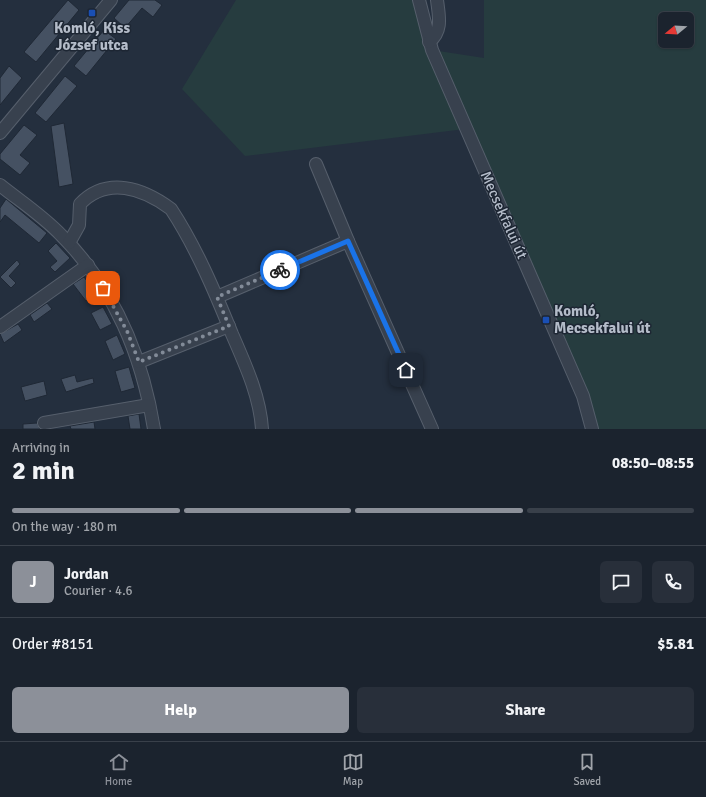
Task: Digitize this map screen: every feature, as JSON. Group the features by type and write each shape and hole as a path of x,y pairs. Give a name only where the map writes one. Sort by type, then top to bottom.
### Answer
{"street":[{"path":"0,133 111,0"},
{"name":"Mecsekfalui út","path":"419,0 429,42 583,396 592,429"},
{"path":"429,42 434,38 438,30 440,20 437,0"},
{"path":"316,164 348,241 432,429"},
{"path":"0,185 48,223 69,243 88,265 117,309 139,362 154,429"},
{"path":"69,243 79,225 80,204 89,194 114,187 132,189 158,199 170,209 177,218 217,297 248,372 262,416 262,429"},
{"path":"217,297 348,241"},
{"path":"0,327 88,265"},
{"path":"139,362 229,326"},
{"path":"44,423 149,405"}],"green space":[{"path":"236,0 419,0 432,50 484,58 484,0 706,0 706,429 592,429 465,129 245,156 182,89"}],"building":[{"path":"68,0 79,10 36,62 24,52"},
{"path":"129,0 155,0 162,5 153,17 142,8 125,28 114,18"},
{"path":"104,30 116,39 86,76 74,66"},
{"path":"9,66 22,78 0,105 0,78"},
{"path":"65,76 77,86 46,122 35,113"},
{"path":"64,123 73,184 59,187 51,126"},
{"path":"24,125 37,135 20,155 30,163 20,175 0,159 0,154"},
{"path":"6,199 47,233 39,243 5,215 0,222 0,208"},
{"path":"56,243 70,258 55,272 50,267 57,261 48,251"},
{"path":"17,260 20,264 9,276 16,283 11,288 0,277"},
{"path":"84,277 96,293 86,301 73,284"},
{"path":"47,303 52,309 34,322 30,315"},
{"path":"103,307 112,324 100,330 91,313"},
{"path":"18,324 22,330 4,343 0,334"},
{"path":"117,335 125,354 113,360 105,341"},
{"path":"129,367 135,388 121,392 115,371"},
{"path":"75,375 77,382 93,378 94,383 66,392 61,379"},
{"path":"44,381 47,395 25,401 21,387"},
{"path":"139,414 141,429 130,429 128,416"},
{"path":"94,422 95,429 71,429 70,426"},
{"path":"37,423 40,429 23,429 23,424"}],"way so far":[{"path":"103,288 117,309 139,362 229,326 217,297 280,270"}],"place":[{"name":"Komló, Kiss József utca","path":"92,13"},
{"name":"Komló, Mecsekfalui út","path":"546,320"}],"route":[{"path":"280,270 348,241 406,370"}]}
